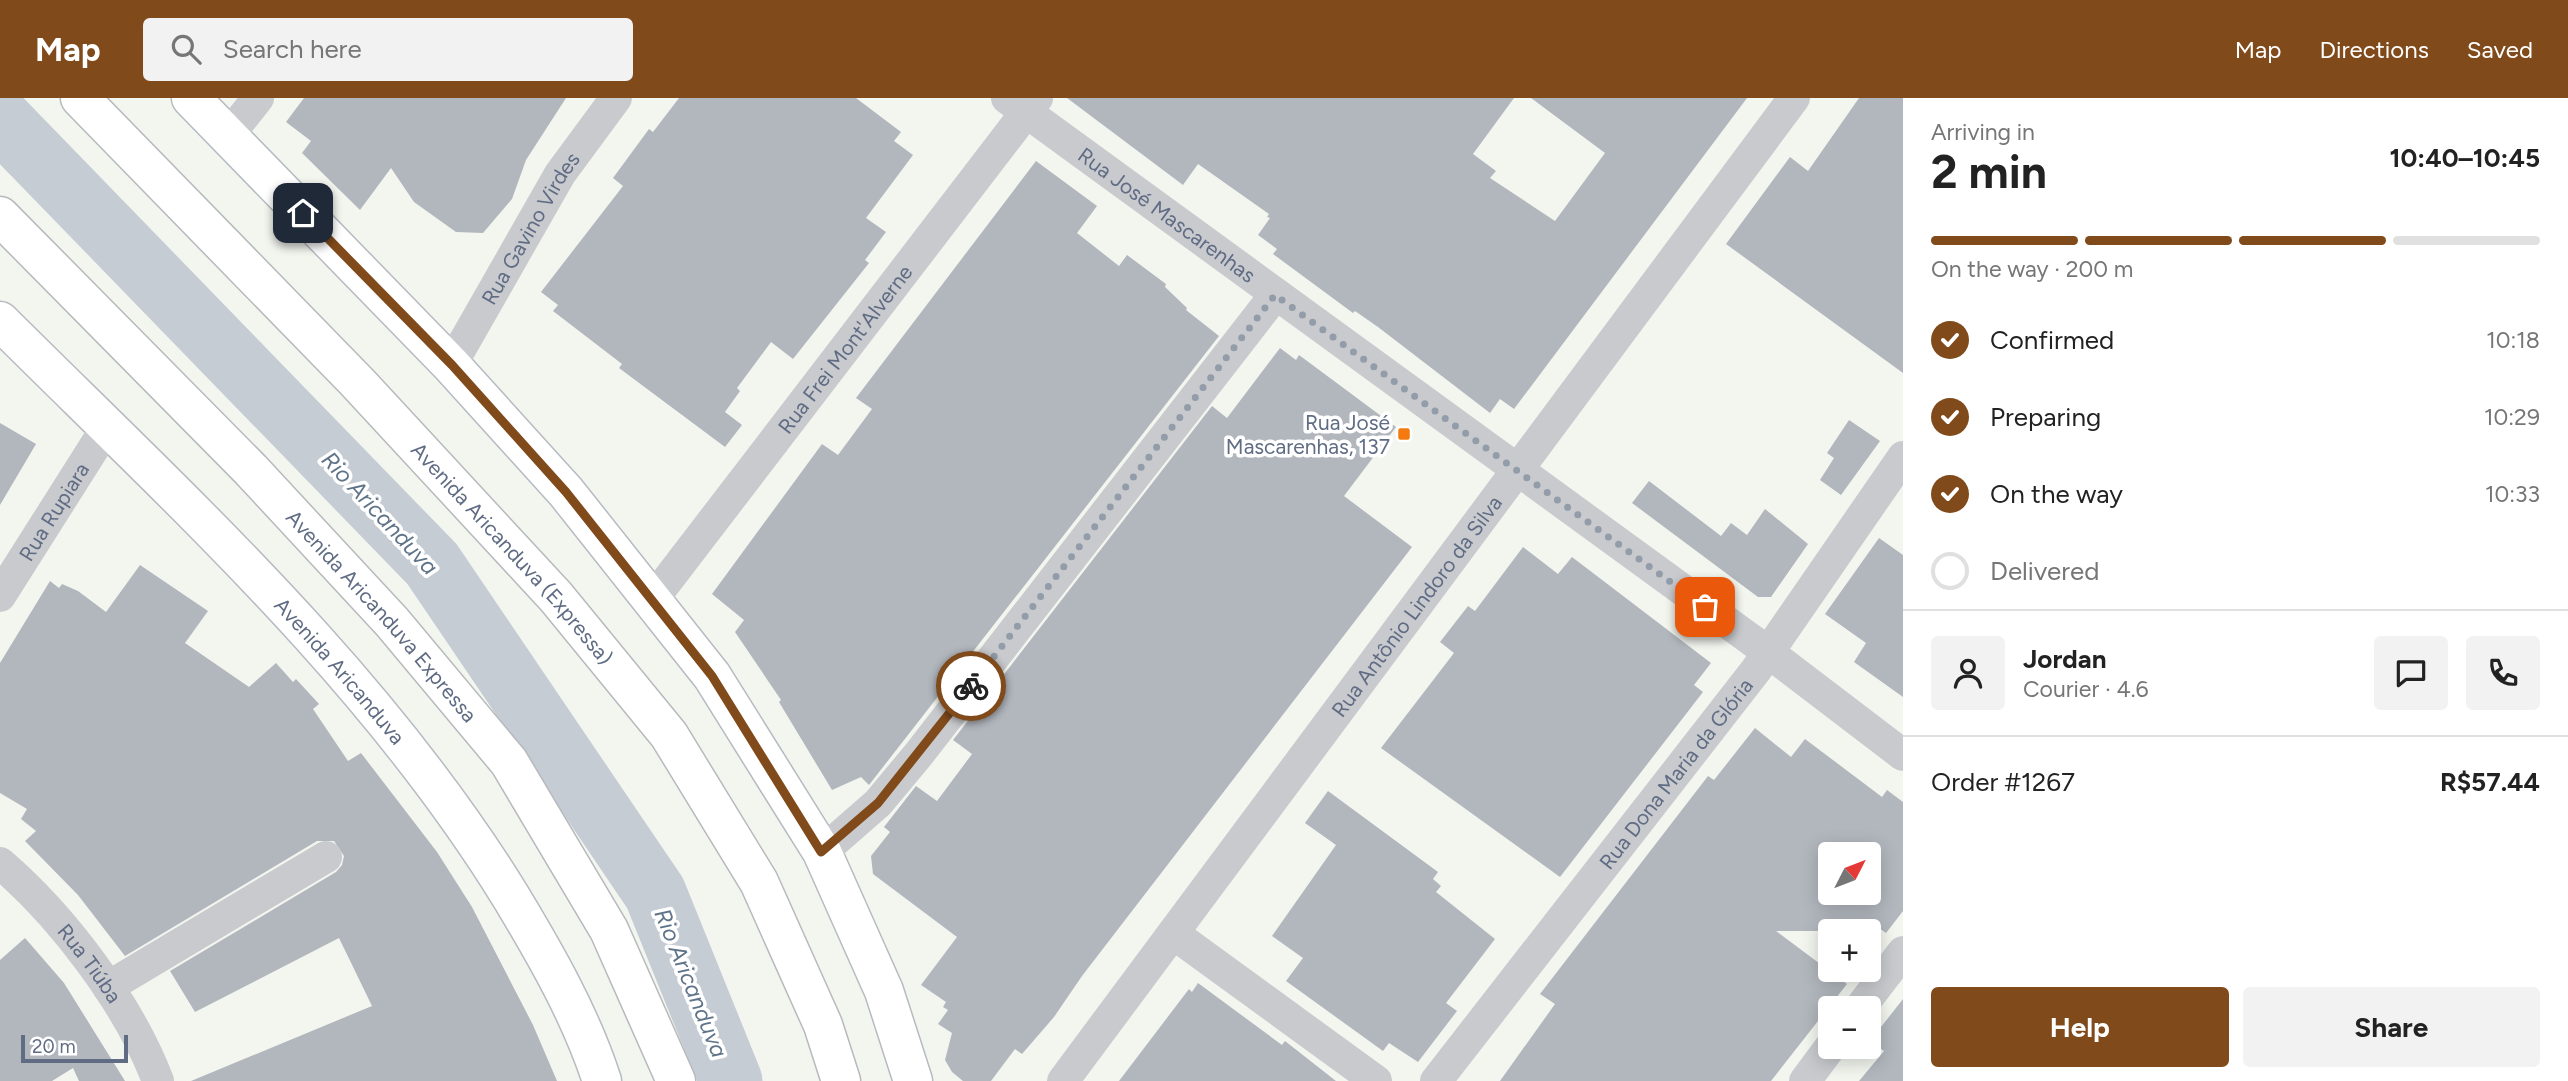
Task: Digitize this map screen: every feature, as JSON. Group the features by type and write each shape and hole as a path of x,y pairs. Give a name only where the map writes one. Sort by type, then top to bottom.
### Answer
{"main road":[{"name":"Avenida Aricanduva (Expressa)","path":"80,98 358,383 518,556 669,735 759,882 823,1025 841,1081"},
{"path":"191,98 452,365 566,492 712,676 821,852 884,991 913,1081"},
{"name":"Avenida Aricanduva Expressa","path":"0,216 251,470 392,622 509,762 608,930 676,1081"},
{"name":"Avenida Aricanduva","path":"0,321 244,563 416,758 475,839 545,952 592,1051 602,1081"}],"street":[{"path":"228,136 258,98"},
{"name":"Rua Gavino Virdes","path":"452,365 560,174 616,98"},
{"name":"Rua Antônio Lindoro da Silva","path":"1063,1081 1794,98"},
{"name":"Rua José Mascarenhas","path":"1024,103 1275,295 1768,652 1903,755"},
{"name":"Rua Frei Mont'Alverne","path":"653,599 1024,103"},
{"path":"821,852 878,803 918,755 1275,295"},
{"name":"Rua Rupiara","path":"0,596 107,427"},
{"name":"Rua Dona Maria da Glória","path":"1436,1081 1768,652 1903,457"},
{"path":"108,987 326,857"},
{"name":"Rua Tiúba","path":"0,863 60,923 108,987 158,1081"},
{"path":"1174,934 1376,1081"},
{"path":"1869,996 1903,952"},
{"path":"1805,1081 1821,1059"}],"building":[{"path":"304,98 566,98 526,160 512,199 483,233 456,232 414,202 391,168 360,210 302,153 311,141 286,122"},
{"path":"679,98 856,98 901,132 894,141 913,155 866,218 886,232 865,260 869,263 793,359 771,342 737,388 740,391 725,412 742,425 725,447 619,368 622,364 553,311 558,305 541,292 623,186 613,178 649,129 653,132"},
{"path":"1067,98 1514,98 1473,154 1496,171 1490,178 1555,221 1605,153 1531,98 1747,98 1514,409 1500,399 1490,413 1378,327 1355,311 1353,313 1273,254 1277,249 1258,235 1270,218 1267,217 1269,214 1198,164 1183,185"},
{"path":"1859,98 1903,98 1903,373 1726,244 1790,157 1808,171"},
{"path":"1036,161 1097,206 1077,233 1119,266 1127,255 1166,284 1165,287 1186,310 1219,336 869,785 861,777 832,790 779,702 781,700 735,632 744,620 712,594 822,444 838,455 872,409 856,398"},
{"path":"1280,348 1296,360 1299,355 1396,427 1344,496 1412,547 1082,976 1054,1017 1022,1054 1015,1049 991,1081 963,1081 952,1072 945,1060 952,1033 938,1024 948,1010 943,1007 946,1002 921,985 957,937 873,874 871,856 890,832 884,827 916,786 937,801 972,754 953,740 1212,406 1227,418"},
{"path":"1849,420 1880,441 1841,495 1820,480 1834,458 1827,453"},
{"path":"0,423 36,444 0,505"},
{"path":"1649,481 1721,536 1731,523 1747,535 1765,509 1808,544 1771,597 1758,597 1632,503"},
{"path":"1879,538 1903,555 1903,697 1854,662 1866,643 1825,614"},
{"path":"1523,547 1558,574 1572,557 1711,663 1694,685 1703,692 1560,877 1381,748 1454,653 1440,642 1468,606 1475,611"},
{"path":"140,565 208,611 185,643 249,687 276,663 293,682 296,679 319,704 313,709 348,761 361,753 437,852 472,907 533,1025 557,1081 191,1081 372,1006 339,938 195,1012 170,971 336,872 342,865 344,856 334,841 317,841 125,956 78,895 25,841 36,831 21,819 27,809 0,793 0,663 50,581 59,588 62,584 78,591 106,612"},
{"path":"1755,728 1791,757 1805,739 1882,797 1887,790 1903,802 1903,911 1886,933 1881,930 1881,919 1818,919 1818,931 1776,931 1818,962 1818,982 1847,984 1838,996 1818,996 1818,1021 1771,1081 1500,1081 1555,1004 1540,994 1708,776 1714,780"},
{"path":"1328,791 1438,872 1433,879 1441,886 1436,892 1495,939 1446,1003 1457,1011 1418,1062 1389,1043 1383,1051 1286,981 1303,958 1272,936 1336,845 1305,823"},
{"path":"25,938 64,983 125,1081 79,1081 73,1068 52,1081 0,1081 0,960"},
{"path":"1198,983 1282,1045 1285,1041 1336,1081 1119,1081 1189,989 1192,992"},
{"path":"1903,999 1903,1081 1859,1081 1877,1059 1881,1059 1884,1051 1881,1049 1881,1027"}],"waterway":[{"name":"Rio Aricanduva","path":"0,119 432,564 655,893 731,1081"}],"way so far":[{"path":"971,686 1275,295 1705,607"}],"place":[{"name":"Rua José Mascarenhas, 137","path":"1404,434"}],"route":[{"path":"303,213 452,365 566,492 653,599 712,676 821,852 878,803 971,686"}]}
